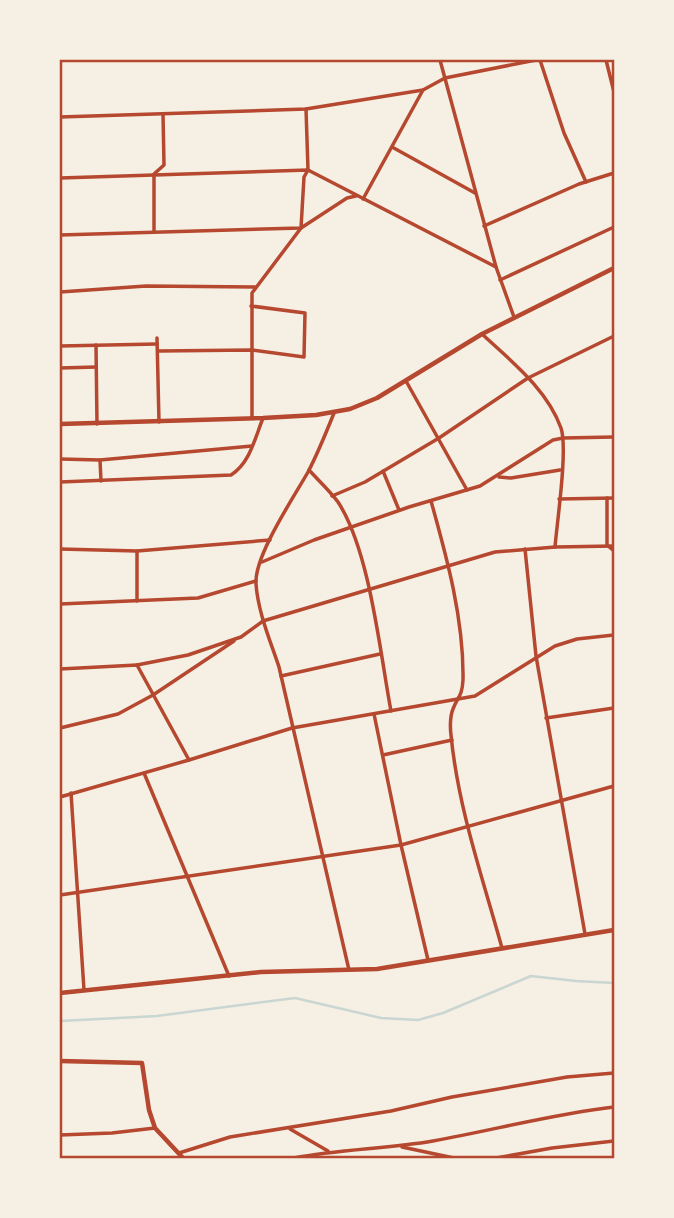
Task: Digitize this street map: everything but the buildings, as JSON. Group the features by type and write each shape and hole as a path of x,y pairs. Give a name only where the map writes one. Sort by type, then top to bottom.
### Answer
{"street":[{"path":"440,60 484,226 514,317"},
{"path":"60,117 306,109 423,90 445,78 538,60 564,133 587,182"},
{"path":"606,60 614,92"},
{"path":"363,199 423,90"},
{"path":"301,229 304,177 308,170 306,109"},
{"path":"154,232 154,174 164,165 163,114"},
{"path":"391,148 475,193"},
{"path":"60,177 308,170 496,267"},
{"path":"484,226 614,173"},
{"path":"252,418 252,293 301,229 346,198 356,196"},
{"path":"500,280 614,227"},
{"path":"60,235 301,229"},
{"path":"60,424 263,418 334,413 363,405 482,334 614,269"},
{"path":"60,292 146,286 255,287"},
{"path":"158,351 252,350 304,358 305,313 251,306"},
{"path":"482,334 528,378 554,416 563,438 555,547"},
{"path":"332,496 383,471 439,438 528,378 614,336"},
{"path":"157,338 159,422"},
{"path":"60,346 158,344"},
{"path":"96,345 97,424"},
{"path":"60,368 96,367"},
{"path":"406,381 467,490"},
{"path":"334,413 309,470 260,563 256,581 263,621 281,676 349,970"},
{"path":"60,482 232,475 242,466 263,418"},
{"path":"260,563 350,527 467,490 497,477 553,440 614,437"},
{"path":"60,458 100,460 252,446"},
{"path":"100,460 101,481"},
{"path":"497,477 511,478 561,469"},
{"path":"309,470 332,496 350,527 368,589 391,711"},
{"path":"383,471 400,510"},
{"path":"607,498 607,545"},
{"path":"559,499 614,498"},
{"path":"431,501 449,565 460,642 463,680 460,699 453,707 451,715 452,740 468,827 502,949"},
{"path":"60,549 137,551 271,540"},
{"path":"60,728 118,714 153,695 263,621 495,552 607,545 614,548"},
{"path":"525,549 536,656 585,936"},
{"path":"137,551 137,601"},
{"path":"60,604 198,598 256,581"},
{"path":"60,796 292,728 475,696 536,656 566,641 614,635"},
{"path":"60,669 137,665 188,655 241,637"},
{"path":"281,676 380,654"},
{"path":"137,665 190,760"},
{"path":"547,718 614,708"},
{"path":"374,714 428,961"},
{"path":"383,755 452,740"},
{"path":"144,773 229,976"},
{"path":"60,895 401,845 614,786"},
{"path":"71,793 84,990"},
{"path":"60,993 229,976 377,969 614,930"},
{"path":"60,1061 142,1063 149,1110 155,1128 183,1158"},
{"path":"179,1153 230,1137 391,1111 554,1079 614,1073"},
{"path":"294,1158 328,1151 431,1141 574,1112 614,1107"},
{"path":"60,1135 155,1128"},
{"path":"288,1128 328,1151"},
{"path":"496,1158 614,1140"},
{"path":"397,1146 454,1158"}],"waterway":[{"path":"60,1021 157,1016 295,998 381,1018 418,1020 443,1013 531,976 614,983"}]}
